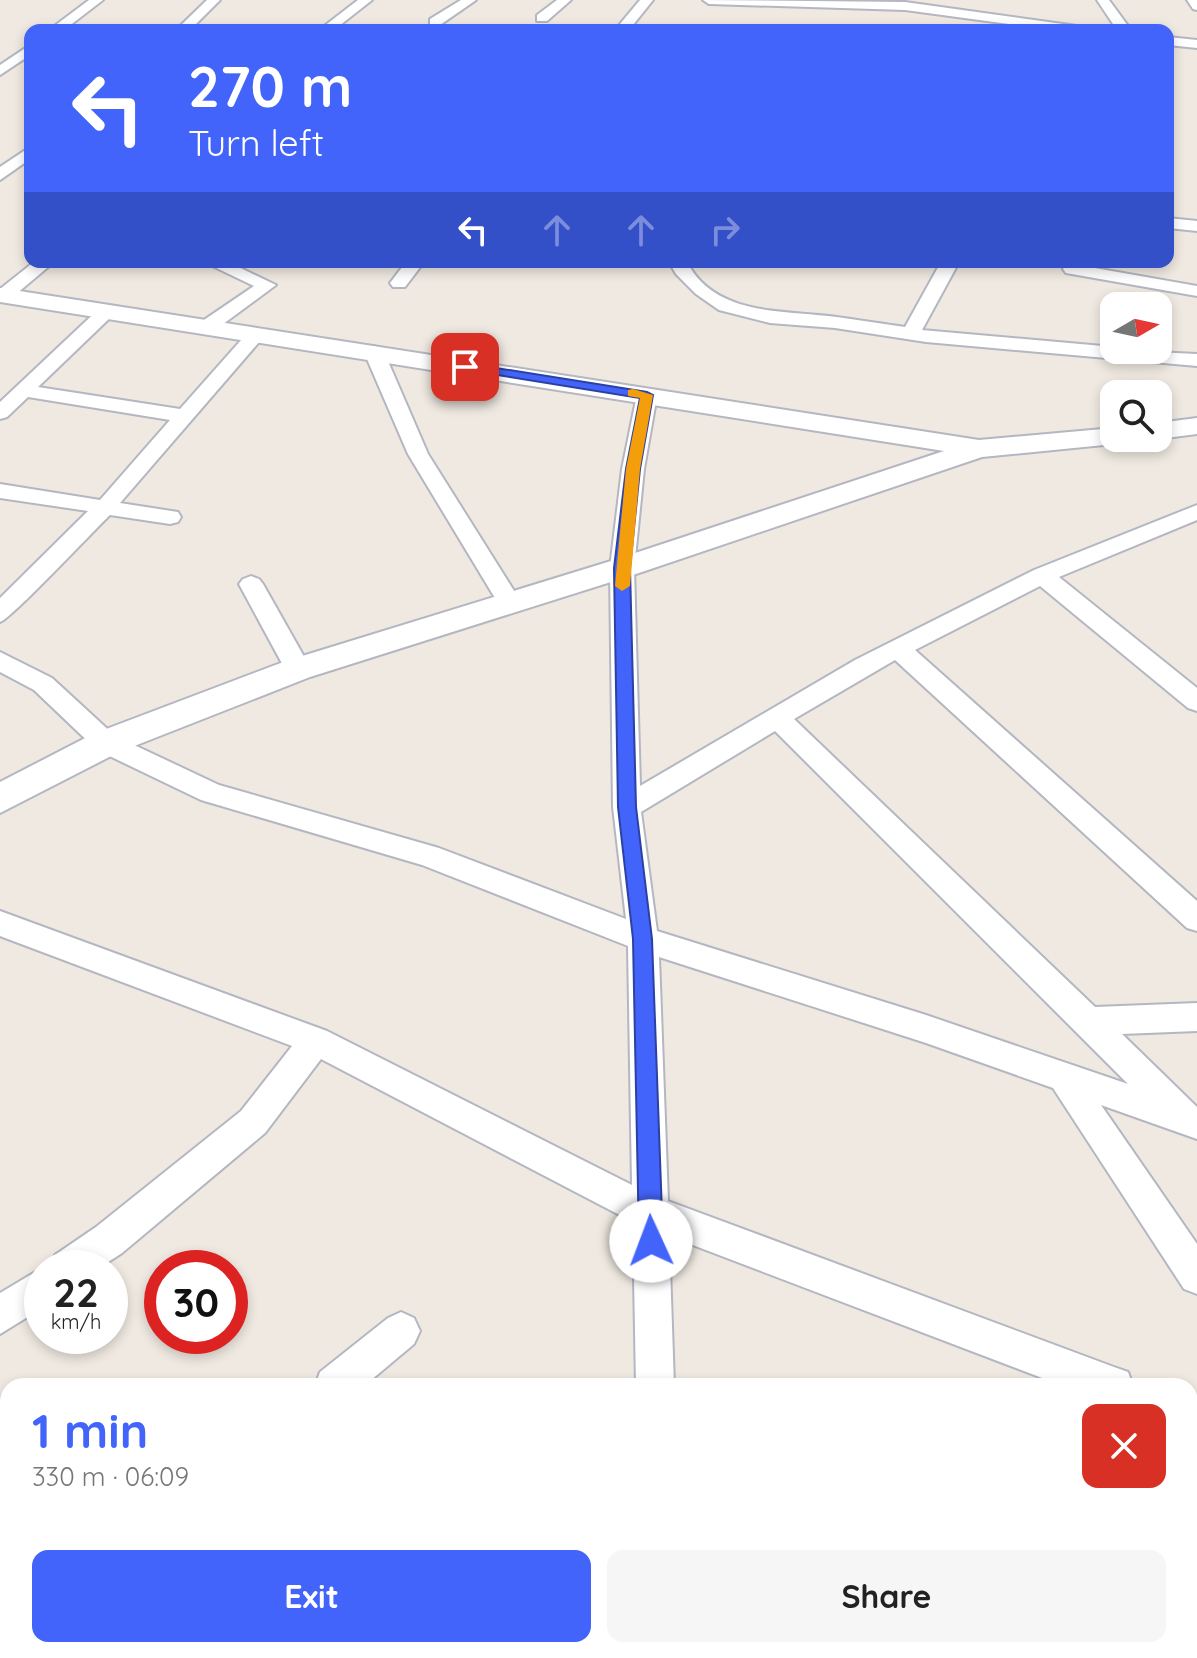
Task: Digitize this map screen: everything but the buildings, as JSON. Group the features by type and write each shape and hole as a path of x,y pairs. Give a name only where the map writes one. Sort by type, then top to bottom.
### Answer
{"street":[{"path":"64,24 97,0"},
{"path":"334,24 366,0"},
{"path":"435,22 470,0"},
{"path":"542,18 565,0"},
{"path":"627,24 647,0"},
{"path":"709,0 905,6 1040,24"},
{"path":"1103,0 1120,24"},
{"path":"1193,0 1197,6"},
{"path":"190,24 218,3"},
{"path":"985,24 992,16"},
{"path":"1174,42 1197,44"},
{"path":"0,71 24,53"},
{"path":"0,175 24,157"},
{"path":"1174,224 1197,226"},
{"path":"2,295 37,268"},
{"path":"208,326 267,285 227,268"},
{"path":"399,283 410,268"},
{"path":"681,268 702,290 725,306 770,317 835,322 910,334 1197,360"},
{"path":"910,334 947,268"},
{"path":"1072,269 1197,291"},
{"path":"2,295 978,449"},
{"path":"0,413 108,310"},
{"path":"0,614 16,594 104,508 257,334"},
{"path":"374,352 418,454 509,602"},
{"path":"25,391 185,416"},
{"path":"647,395 633,469 622,568 627,807 643,939 655,1378"},
{"path":"1172,429 1197,426"},
{"path":"0,799 106,743 298,669 622,568 978,449 1100,437"},
{"path":"0,491 170,517"},
{"path":"627,807 898,649 1042,575 1197,512"},
{"path":"1042,575 1197,702"},
{"path":"251,584 298,669"},
{"path":"898,649 1197,919"},
{"path":"0,661 43,684 106,743 211,793 429,856 643,939 926,1029 1191,1122"},
{"path":"777,718 1191,1122"},
{"path":"0,923 316,1041 650,1212 1093,1378"},
{"path":"1088,1021 1197,1017"},
{"path":"94,1250 253,1122 316,1041"},
{"path":"1065,1079 1197,1276"},
{"path":"0,1315 24,1298"},
{"path":"344,1378 401,1331"}],"slow traffic":[{"path":"622,586 633,469 647,395 633,393"}],"route":[{"path":"465,367 647,395 633,469 622,568 627,807 643,939 651,1241"}]}
